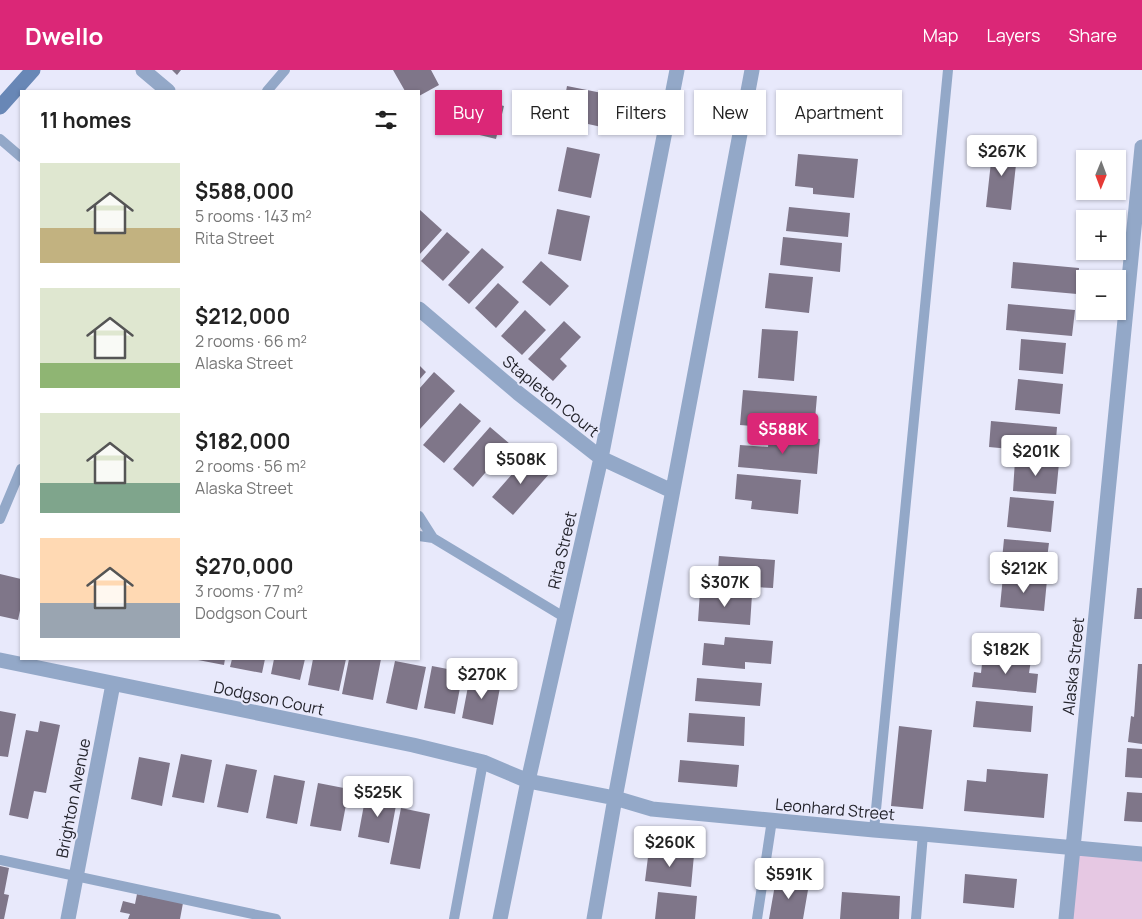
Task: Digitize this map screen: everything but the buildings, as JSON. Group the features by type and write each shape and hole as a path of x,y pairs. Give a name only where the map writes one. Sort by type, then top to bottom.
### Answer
{"main road":[{"path":"0,107 33,70"}],"street":[{"path":"144,70 167,90"},
{"name":"Rita Street","path":"500,919 528,781 600,458 677,70"},
{"path":"594,919 672,491 752,70"},
{"name":"Alaska Street","path":"1066,919 1142,147"},
{"name":"Stapleton Court","path":"420,310 518,393 600,458 672,491"},
{"name":"Dodgson Court","path":"0,660 413,745 483,762 528,781"},
{"name":"Brighton Avenue","path":"68,919 113,684"},
{"name":"Leonhard Street","path":"528,781 615,798 652,809 1142,854"}],"lane":[{"path":"268,90 286,70"},
{"path":"874,830 948,70"},
{"path":"0,139 20,156"},
{"path":"0,519 20,471"},
{"path":"420,518 433,538"},
{"path":"420,536 433,538 564,617"},
{"path":"454,919 483,762"},
{"path":"757,919 772,820"},
{"path":"916,919 923,834"},
{"path":"0,860 275,919"}],"shaded area":[{"path":"1073,848 1142,854 1142,919 1066,919"}]}
